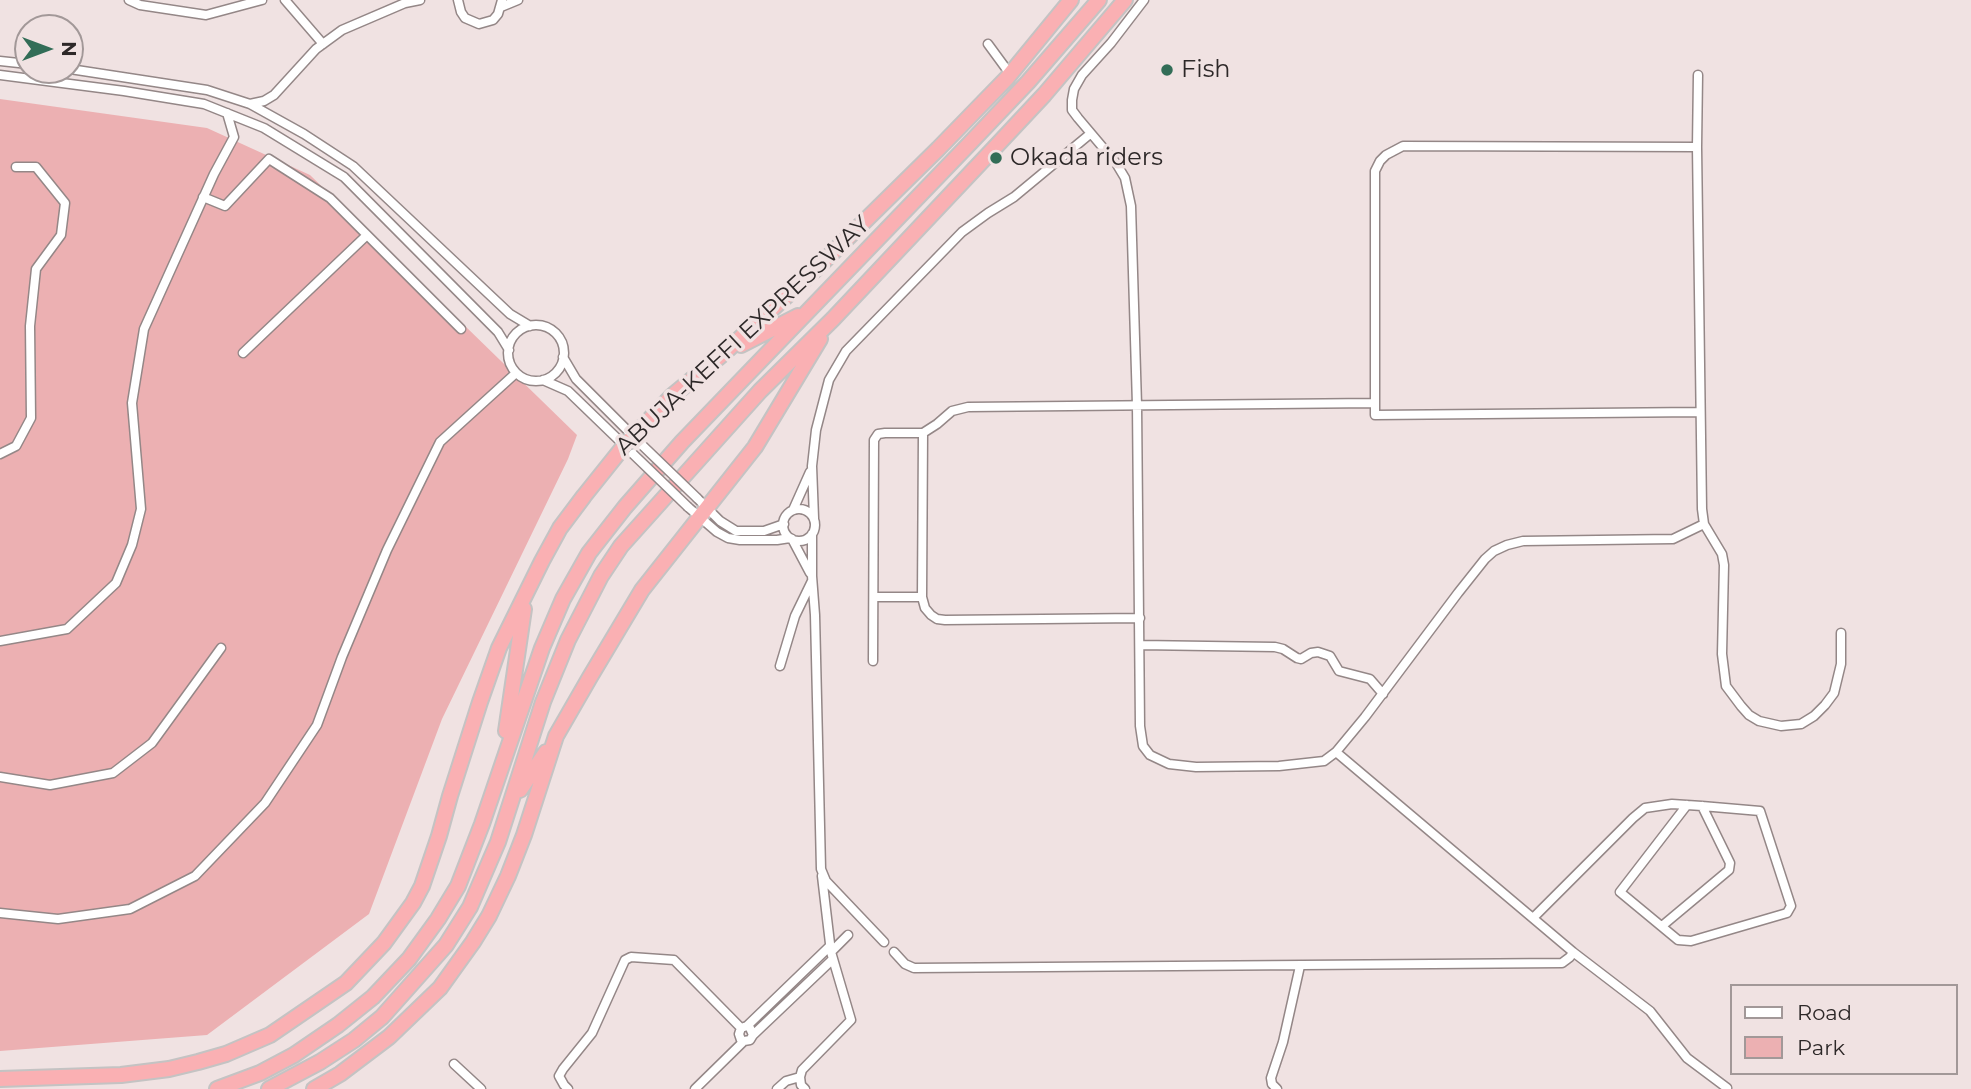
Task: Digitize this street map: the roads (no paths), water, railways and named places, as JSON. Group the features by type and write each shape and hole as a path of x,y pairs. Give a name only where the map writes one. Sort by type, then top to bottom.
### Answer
{"highway":[{"name":"ABUJA-KEFFI EXPRESSWAY","path":"0,1079 121,1075 169,1069 226,1055 270,1035 346,983 384,943 422,886 499,648 561,528 673,396 818,267 938,149 1010,74 1071,0"},
{"name":"ABUJA-KEFFI EXPRESSWAY","path":"217,1089 260,1073 294,1055 338,1026 373,997 409,959 458,886 542,648 563,599 589,553 682,442 1028,82 1099,0"},
{"name":"ABUJA-KEFFI EXPRESSWAY","path":"269,1089 354,1040 382,1017 446,946 470,907 498,842 543,702 568,640 583,608 621,546 760,391 833,319 1009,133 1125,0"},
{"path":"724,353 807,311"},
{"path":"512,800 556,736 642,590 701,508 755,447 833,319"},
{"path":"500,769 526,593"},
{"path":"314,1089 340,1074 389,1037 440,988 473,942 508,876 556,736"}],"street":[{"path":"129,0 140,5 206,15 262,0"},
{"path":"285,0 323,44"},
{"path":"250,104 264,101 274,95 316,49 341,30 407,2 420,0"},
{"path":"458,0 465,18 479,24 493,20 502,4 519,0"},
{"path":"1144,0 1082,75 1074,89 1072,110 1116,163 1125,178 1129,193 1137,405 1140,726 1143,746 1150,755 1161,762 1196,767 1279,766 1316,763 1330,758 1383,694 1458,593 1494,551 1524,541 1674,539 1704,524"},
{"path":"988,44 1010,74"},
{"path":"84,71 207,90 250,104 304,134 353,166 510,314 530,326 548,328 555,333 563,348 563,357 557,371 543,380"},
{"path":"0,75 204,104 264,128 344,177 498,332 509,349"},
{"path":"1698,75 1699,412 1702,498 1704,524 1722,554 1724,565 1722,654 1726,685 1749,715 1772,725 1801,724 1814,716 1834,693 1841,664 1841,633"},
{"path":"0,641 67,629 116,583 132,545 141,509 132,403 144,329 203,197 234,137 227,113"},
{"path":"776,1089 786,1082 802,1084 802,1070 851,1020 832,953 821,869 812,578 815,526 812,466 816,430 825,392 834,369 846,351 962,232 1014,197 1090,134"},
{"path":"1697,147 1403,146 1386,155 1375,171 1374,403 1375,415 1699,412"},
{"path":"203,197 225,206 268,159 330,198 461,329"},
{"path":"0,454 16,446 31,418 30,326 36,269 61,235 65,203 36,167 16,167"},
{"path":"243,353 367,235"},
{"path":"530,326 515,334 511,341 511,366 516,373 529,380 543,380 568,391 701,508 736,531 764,531 783,524"},
{"path":"563,357 576,379 688,507 701,508"},
{"path":"0,913 58,919 130,909 195,876 265,803 317,725 387,550 440,442 516,373"},
{"path":"873,661 874,440 878,435 923,433 952,411 968,407 1374,403"},
{"path":"923,433 922,597 928,612 945,620 1140,618"},
{"path":"812,466 793,510 786,516 783,524 786,534 791,538 801,541 813,534"},
{"path":"701,508 716,532 734,539 791,538"},
{"path":"793,510 805,510 814,518"},
{"path":"791,538 812,578"},
{"path":"780,666 795,616 812,578"},
{"path":"875,597 922,597"},
{"path":"1140,645 1275,647 1301,659 1318,652 1330,656 1339,671 1370,679 1383,694"},
{"path":"0,777 50,785 113,773 152,743 221,648"},
{"path":"1336,752 1573,951 1650,1011 1687,1058 1727,1088"},
{"path":"1534,917 1645,808 1672,804 1760,811 1791,906 1787,913 1690,941 1678,940 1620,892 1687,806"},
{"path":"1662,926 1729,870 1730,863 1702,806"},
{"path":"821,869 826,881 884,942"},
{"path":"695,1089 821,971 848,935"},
{"path":"894,952 905,964 914,968 1562,963 1573,951"},
{"path":"744,1041 738,1034 744,1027 815,963 832,953"},
{"path":"568,1089 559,1076 592,1033 625,960 631,957 674,960 744,1027 753,1031 753,1035"},
{"path":"1277,1089 1271,1078 1283,1042 1300,966"},
{"path":"454,1064 481,1089"}],"place":[{"name":"Fish","path":"1167,70"},
{"name":"Okada riders","path":"996,158"}]}
